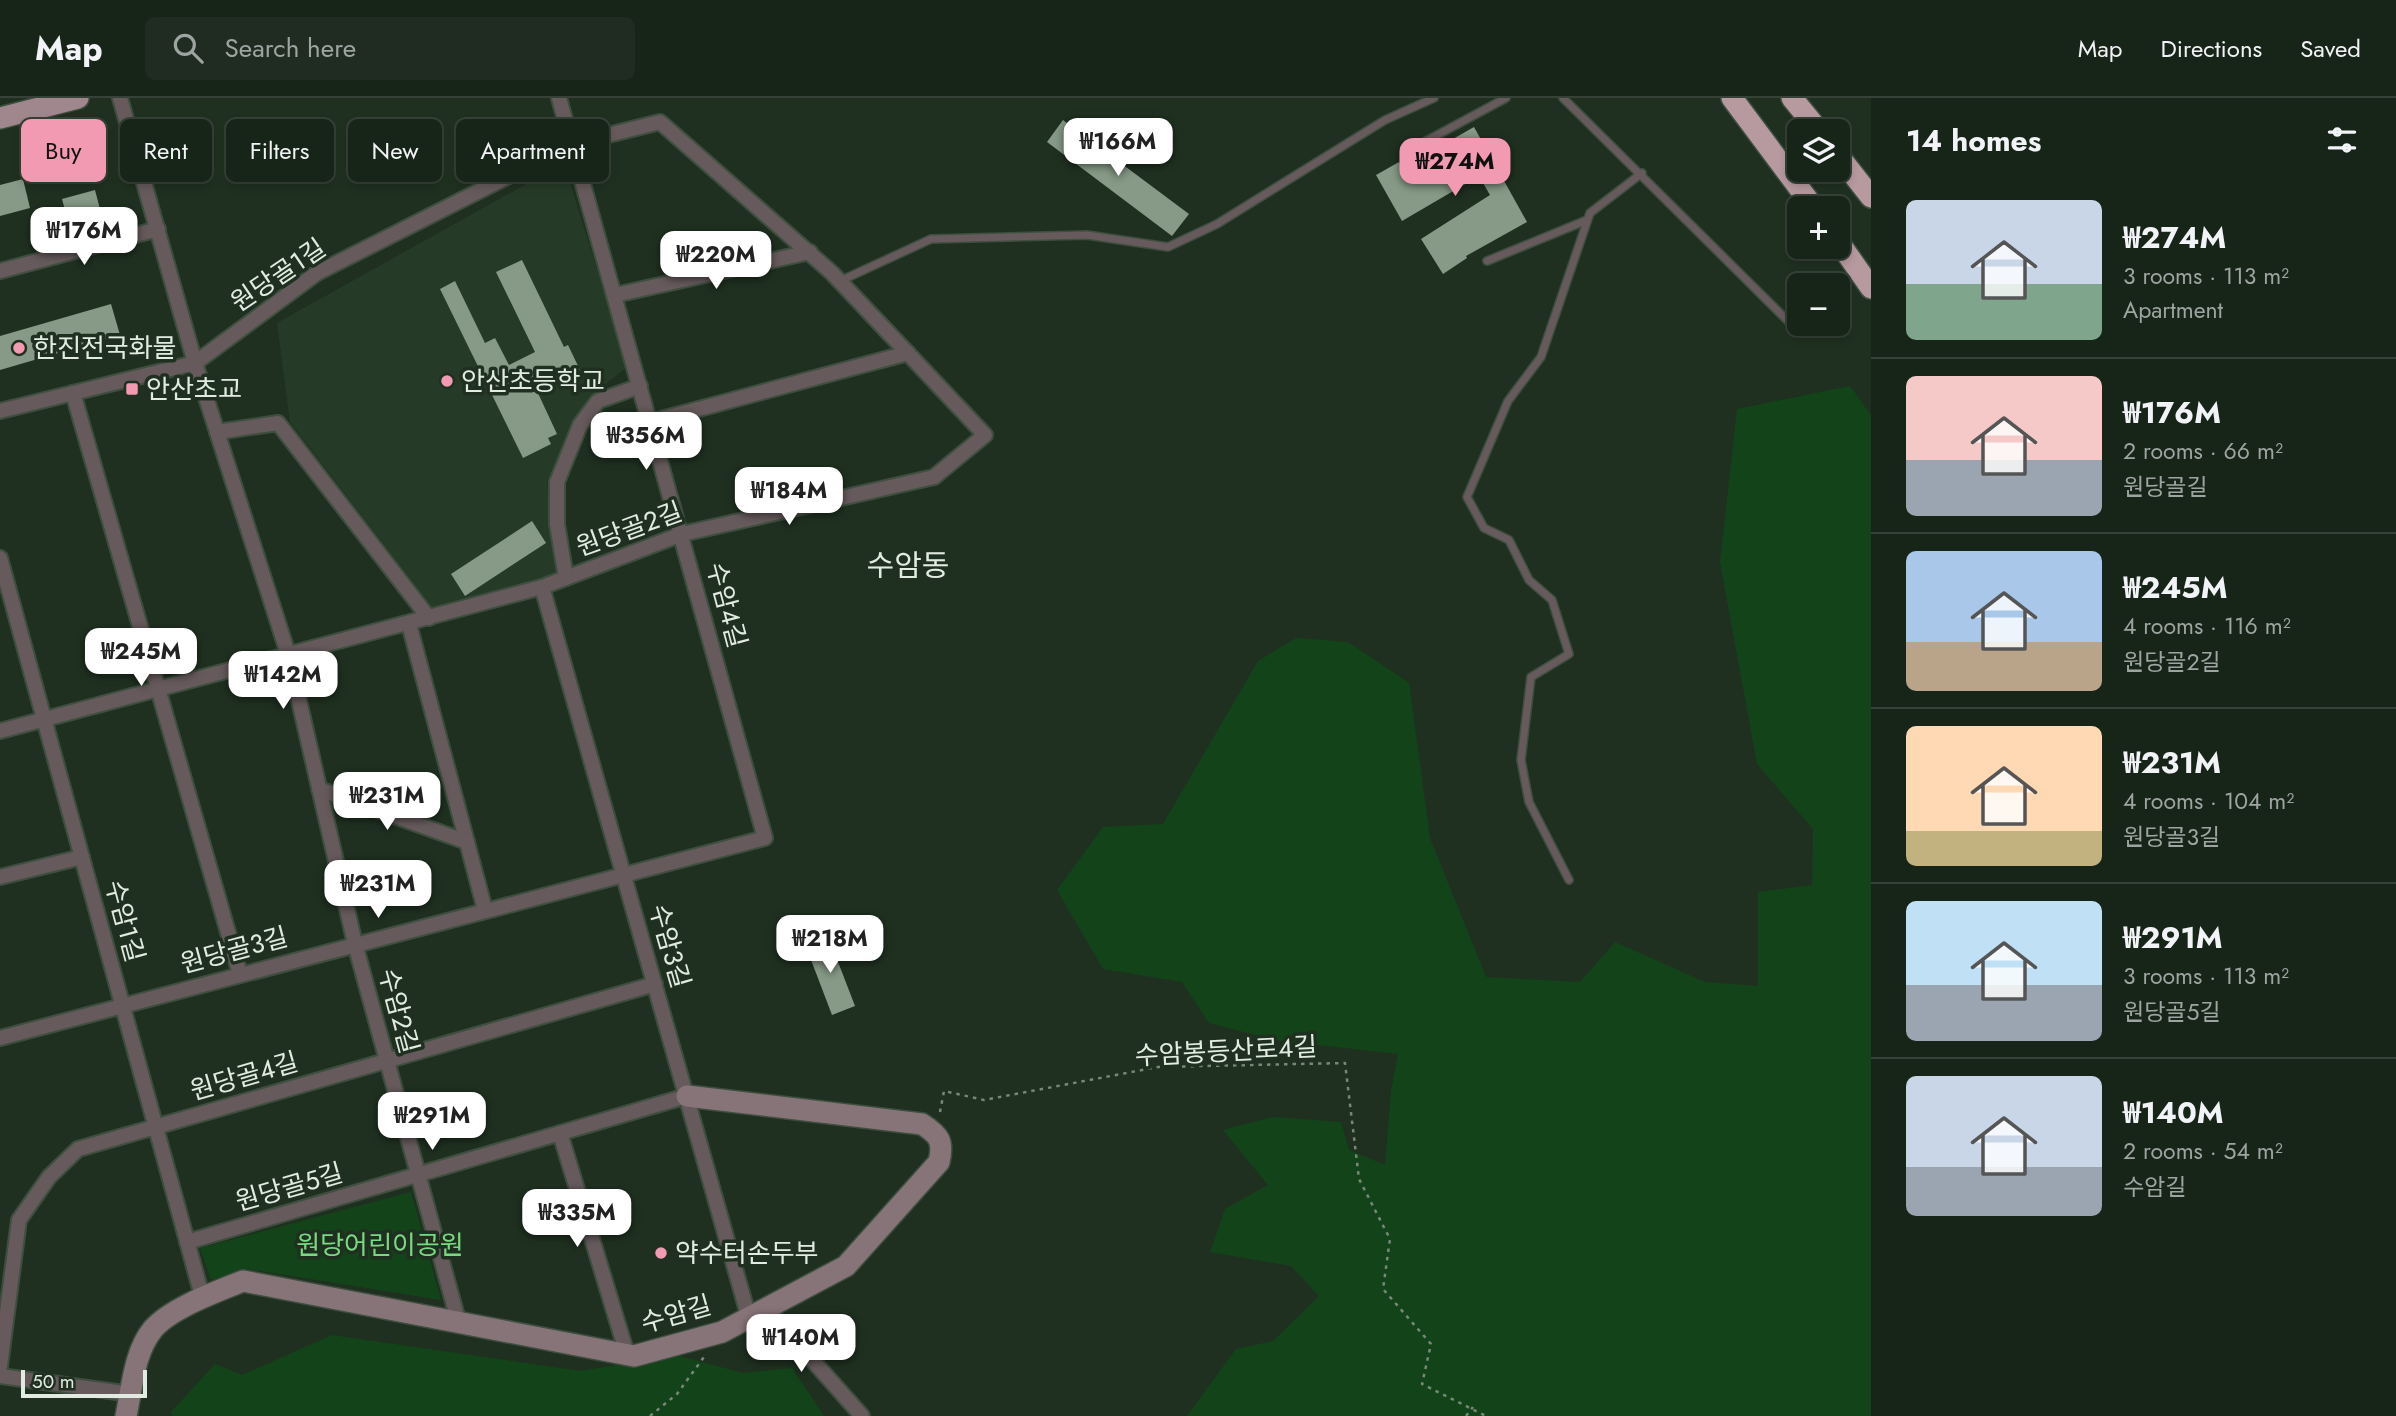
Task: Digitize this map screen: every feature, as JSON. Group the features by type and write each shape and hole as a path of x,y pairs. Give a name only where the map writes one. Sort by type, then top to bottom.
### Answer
{"highway":[{"path":"1732,98 1805,196"},
{"path":"1792,98 1809,119"},
{"path":"1850,170 1871,197"},
{"path":"1850,258 1871,288"}],"main road":[{"path":"0,118 78,98"}],"street":[{"name":"수암2길","path":"120,98 195,363 289,657 355,944 458,1320"},
{"name":"수암4길","path":"559,98 565,119"},
{"name":"원당골2길","path":"0,731 44,722 289,657 542,587 682,534 934,477 985,435 810,252 660,122 609,135"},
{"name":"원당골1길","path":"0,411 195,363 317,273 497,182"},
{"name":"수암4길","path":"583,182 765,838"},
{"path":"0,271 158,229"},
{"path":"615,295 810,252"},
{"path":"650,422 908,353"},
{"path":"566,578 557,524 557,482 580,425 598,401 640,386"},
{"path":"74,393 240,974"},
{"path":"217,432 278,423 429,618"},
{"name":"수암1길","path":"0,558 202,1296"},
{"name":"수암3길","path":"542,587 687,1096 758,1313"},
{"path":"409,624 485,911"},
{"path":"319,789 467,842"},
{"name":"원당골3길","path":"0,1038 765,838"},
{"path":"0,877 82,857"},
{"name":"원당골4길","path":"0,1366 19,1220 49,1177 78,1149 655,984"},
{"path":"687,1096 922,1125 937,1133"},
{"name":"원당골5길","path":"187,1242 687,1096"},
{"path":"560,1133 627,1354"},
{"name":"수암길","path":"126,1416 139,1356 154,1328 202,1296 243,1282 458,1320 634,1356 722,1332 846,1266 939,1162 943,1146 937,1133"},
{"path":"758,1313 862,1416"},
{"path":"0,1376 131,1394"}],"lane":[{"path":"840,281 931,239 1087,235 1168,247 1217,224 1385,120 1434,98"},
{"path":"1415,147 1506,98"},
{"path":"1563,98 1642,173 1787,320"},
{"path":"1569,880 1529,802 1521,760 1531,677 1569,654 1552,600 1528,580 1508,540 1484,528 1467,497 1508,401 1541,357 1590,213 1642,173"},
{"path":"1487,261 1587,220"}],"path":[{"name":"수암봉등산로4길","path":"937,1133 944,1091 984,1100 1157,1067 1345,1063 1359,1179 1390,1239 1383,1289 1431,1344 1422,1384 1473,1407 1486,1416"},
{"path":"650,1416 677,1394 722,1332"},
{"path":"1466,1416 1473,1407"}],"shaded area":[{"name":"안산초등학교","path":"530,182 570,182 627,367 591,396 559,454 547,484 557,575 435,611 290,422 277,323"}],"green space":[{"path":"1850,386 1871,415 1871,1416 1187,1416 1236,1349 1273,1341 1319,1296 1291,1266 1210,1252 1225,1209 1268,1185 1223,1130 1272,1117 1341,1122 1349,1150 1385,1165 1391,1091 1398,1054 1275,1040 1209,1023 1182,982 1103,969 1057,890 1103,827 1163,824 1258,661 1296,638 1348,642 1409,683 1430,838 1486,977 1580,982 1615,942 1705,982 1758,986 1758,892 1812,885 1813,829 1757,764 1720,562 1737,409"},
{"name":"원당어린이공원","path":"411,1192 441,1300 248,1269 211,1280 200,1248"},
{"path":"332,1335 581,1371 676,1355 743,1373 792,1368 824,1416 172,1416 171,1412 215,1364 242,1375"}],"building":[{"path":"1063,120 1189,214 1172,236 1047,142"},
{"path":"1474,127 1527,222 1466,256 1467,258 1443,274 1421,239 1490,195 1479,176 1402,221 1376,175 1399,162 1402,168"},
{"path":"21,180 30,208 0,216 0,185"},
{"path":"95,190 101,213 68,221 62,199"},
{"path":"522,260 564,347 568,345 580,370 537,391 557,434 548,438 551,444 523,458 440,289 455,281 485,343 495,338 509,365 535,352 496,272"},
{"path":"111,304 120,335 0,370 0,336"},
{"path":"532,521 546,543 465,596 451,574"},
{"path":"828,936 855,1006 832,1015 805,944"}],"place":[{"name":"한진전국화물","path":"19,348"},
{"name":"안산초등학교","path":"447,381"},
{"name":"안산초교","path":"132,389"},
{"name":"약수터손두부","path":"661,1253"}],"district":[{"name":"수암동","path":"908,565"}]}
